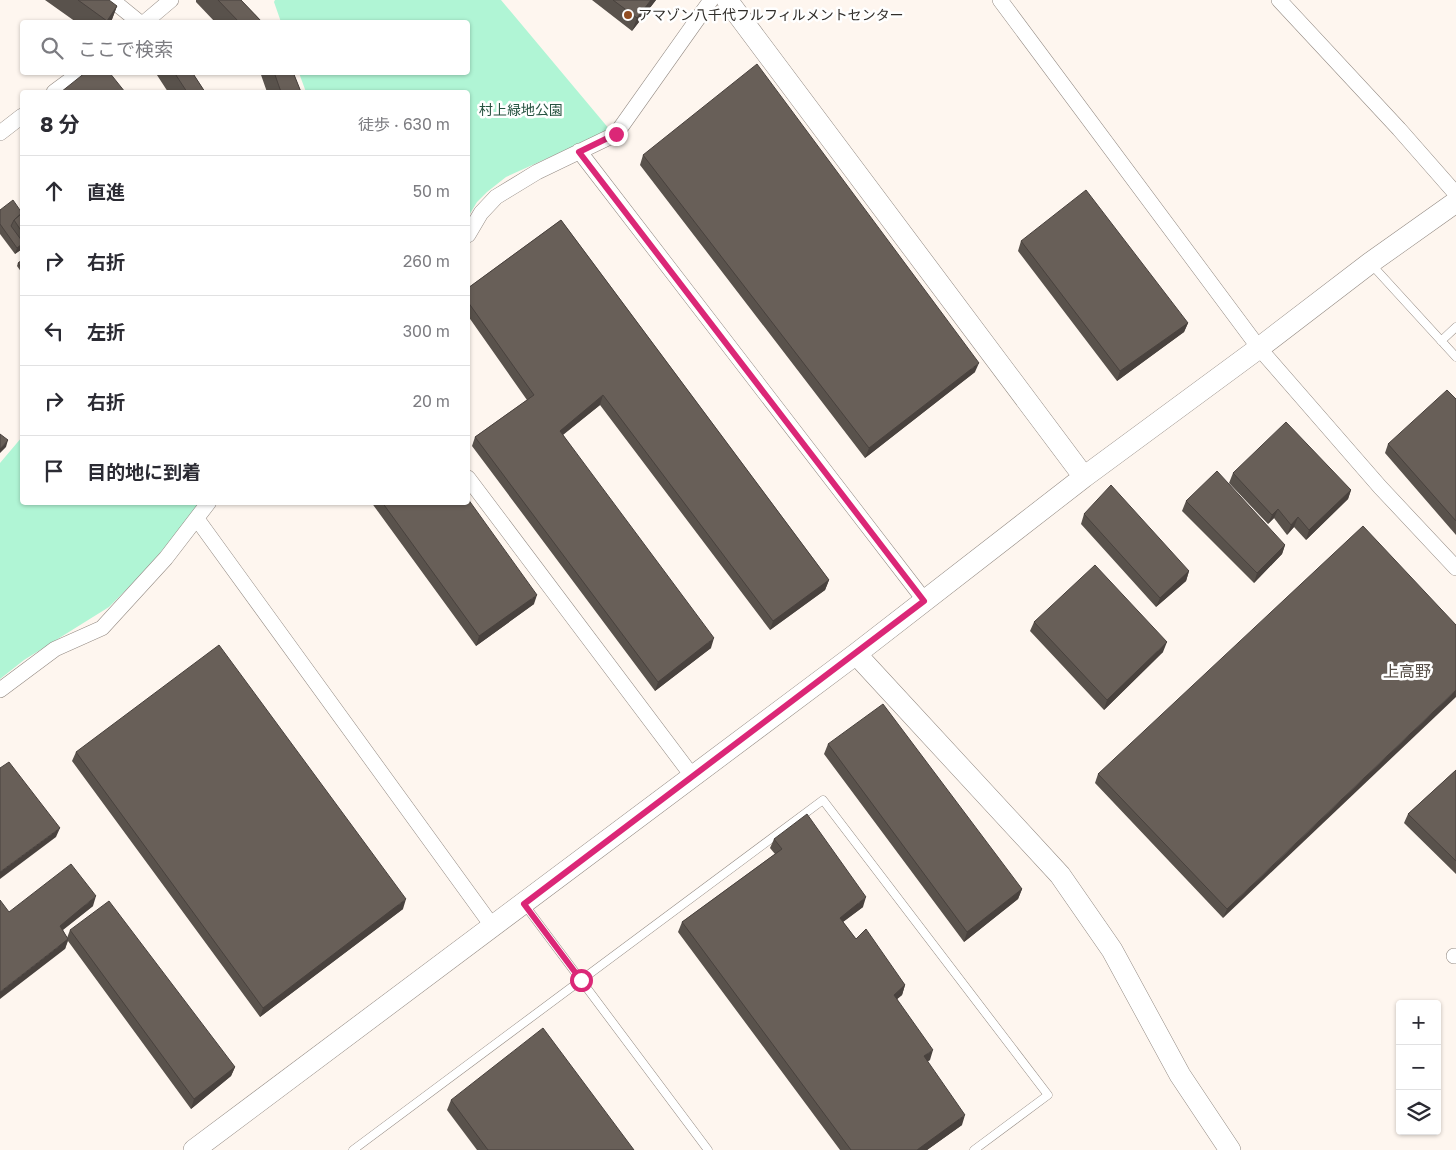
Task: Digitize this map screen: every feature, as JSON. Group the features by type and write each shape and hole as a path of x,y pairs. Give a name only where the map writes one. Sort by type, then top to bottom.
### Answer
{"street":[{"path":"112,0 137,20"},
{"path":"152,20 171,0"},
{"path":"470,231 481,213 496,197 537,172 616,134 711,0"},
{"path":"727,0 1084,477"},
{"path":"1000,0 1259,348 1380,487 1456,568"},
{"path":"1279,0 1399,129 1456,194"},
{"path":"57,90 77,75"},
{"path":"0,132 20,117"},
{"path":"579,152 924,601"},
{"path":"194,1150 856,654 1084,477 1259,348 1370,263 1456,202"},
{"path":"470,481 693,777"},
{"path":"0,690 54,649 102,628 166,558 208,505"},
{"path":"197,519 493,927"},
{"path":"856,654 1060,875 1112,950 1180,1075 1230,1150"}],"lane":[{"path":"1370,263 1456,357"},
{"path":"1441,341 1456,327"},
{"path":"353,1150 823,800 1048,1095 974,1150"},
{"path":"524,904 708,1150"},
{"path":"363,1143 369,1150"}],"green space":[{"name":"村上緑地公園","path":"275,0 501,0 610,130 506,177 477,202 470,214 470,90 305,90 300,75 470,75 470,20 280,20"},
{"path":"20,439 20,505 200,505 143,573 109,607 24,660 0,679 0,463"}],"building":[{"path":"78,0 109,0 117,6 108,20"},
{"path":"218,0 241,0 260,20 237,20"},
{"path":"613,0 651,0 637,18"},
{"path":"757,64 979,363 869,448 643,155"},
{"path":"82,75 111,75 123,90 64,90"},
{"path":"176,75 194,75 204,90 186,90"},
{"path":"275,75 294,75 300,90 280,90"},
{"path":"1086,190 1188,323 1120,371 1021,241"},
{"path":"13,200 20,210 20,215 11,226 20,238 20,246 17,248 0,224 0,210"},
{"path":"20,215 20,229 14,220"},
{"path":"561,220 829,580 773,621 603,395 560,431 714,638 658,682 475,437 534,395 470,305 470,287"},
{"path":"1447,390 1456,399 1456,521 1388,444"},
{"path":"1286,422 1351,490 1309,530 1298,517 1291,525 1278,509 1272,515 1233,473"},
{"path":"0,434 8,440 0,449"},
{"path":"1217,471 1285,545 1257,573 1186,501"},
{"path":"1111,485 1189,571 1160,598 1084,514"},
{"path":"470,502 537,595 479,636 384,505 470,505"},
{"path":"1363,526 1456,625 1456,690 1227,909 1098,774"},
{"path":"1095,565 1167,642 1107,700 1034,622"},
{"path":"219,645 406,899 263,1008 76,752"},
{"path":"883,704 1022,889 967,932 828,744"},
{"path":"9,762 60,828 0,872 0,768"},
{"path":"1456,770 1456,861 1408,814"},
{"path":"807,814 866,897 840,918 856,939 866,929 905,985 894,995 933,1050 924,1056 965,1115 917,1150 851,1150 682,922 782,849 774,839"},
{"path":"71,864 96,896 60,926 68,939 0,992 0,900 9,912"},
{"path":"109,901 235,1067 194,1099 70,930"},
{"path":"543,1028 634,1150 488,1150 451,1100"}],"place":[{"name":"アマゾン八千代フルフィルメントセンター","path":"628,15"}],"district":[{"name":"上高野","path":"1407,671"}],"route":[{"path":"581,980 524,904 924,601 579,152 616,134"}]}
